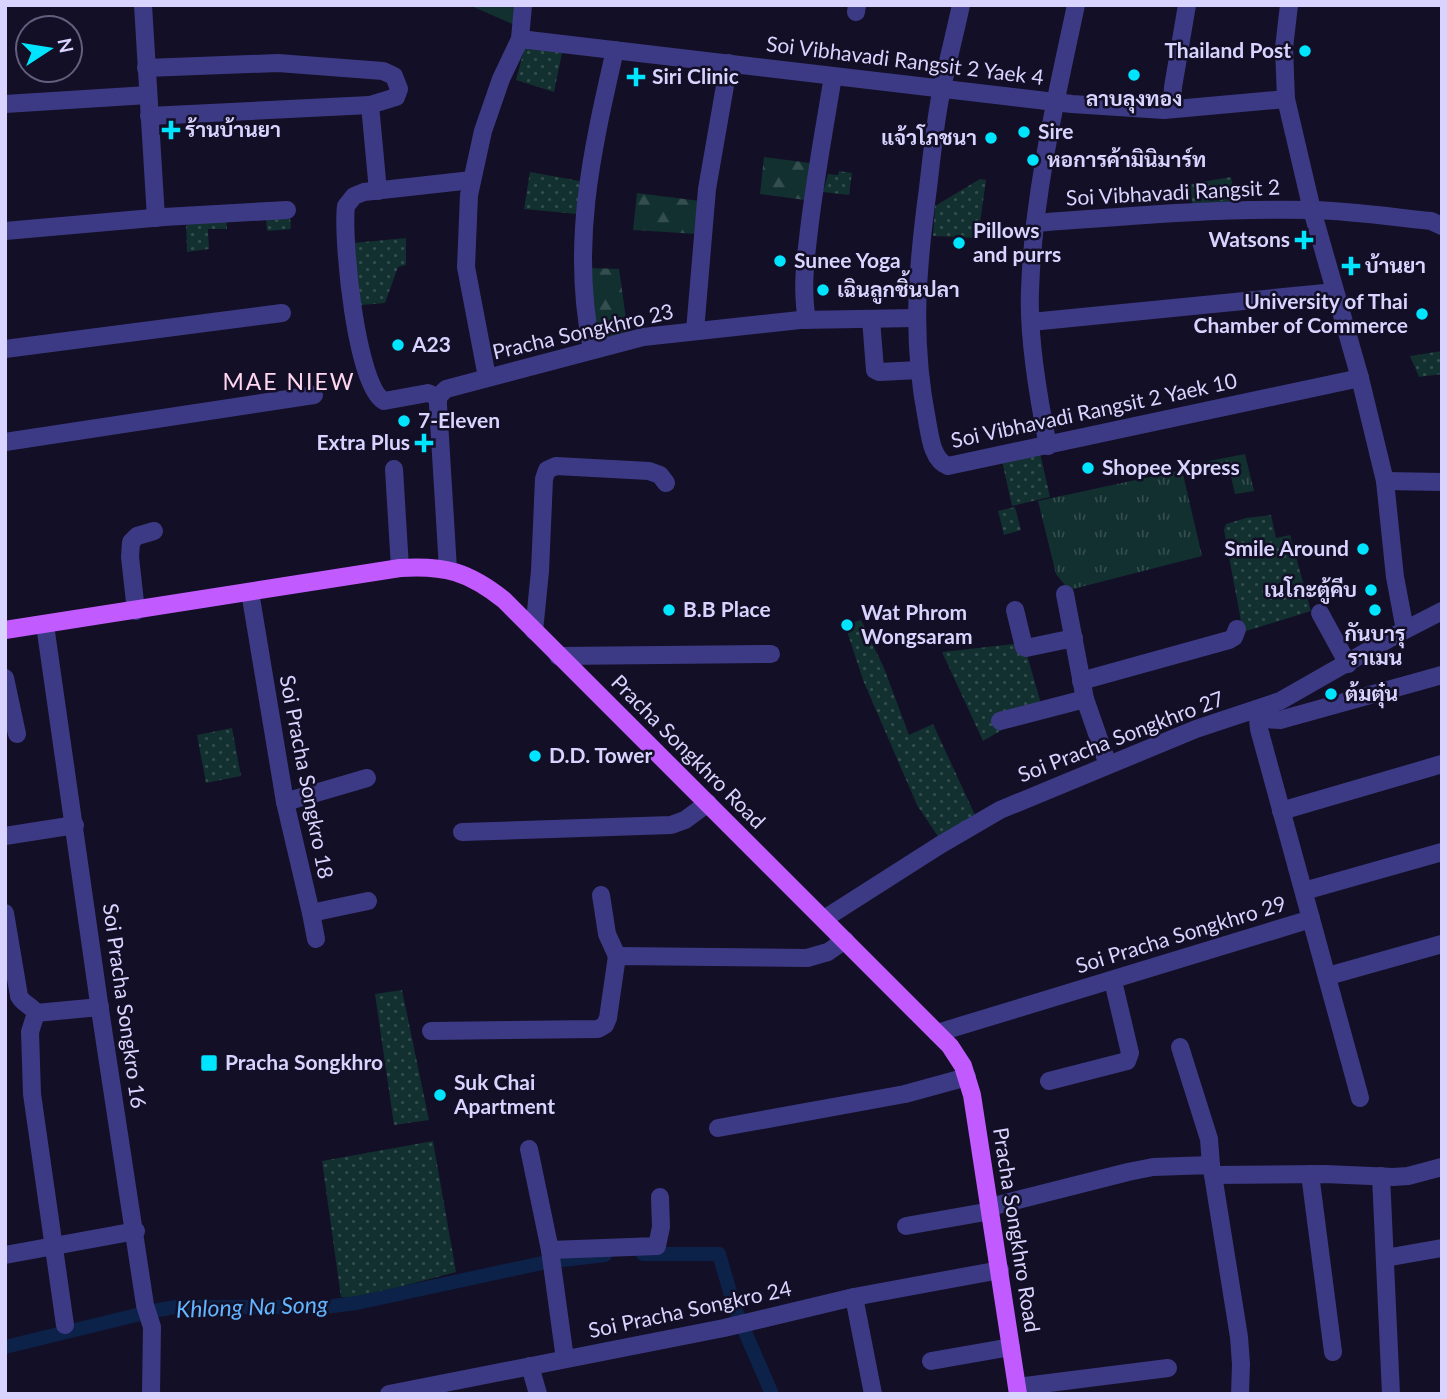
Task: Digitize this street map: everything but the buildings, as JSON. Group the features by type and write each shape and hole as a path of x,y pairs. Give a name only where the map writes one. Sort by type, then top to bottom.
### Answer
{"main road":[{"name":"Pracha Songkhro Road","path":"5,630 421,566 448,569 489,588 708,803 958,1056 967,1077 991,1209 1018,1390"}],"street":[{"path":"143,5 156,218"},
{"path":"487,377 466,267 469,195 483,131 501,79 520,39 523,5"},
{"name":"Soi Vibhavadi Rangsit 2 Yaek 10","path":"961,5 941,90 918,261 916,318 919,370 930,436 941,464 948,466 1048,446 1360,378"},
{"path":"1048,446 1029,293 1035,223 1076,5"},
{"path":"1172,110 1173,87 1187,5"},
{"name":"Soi Vibhavadi Rangsit 2","path":"1289,5 1284,48 1286,99 1312,210 1360,378 1385,481 1395,577 1405,630"},
{"name":"Soi Vibhavadi Rangsit 2 Yaek 4","path":"520,39 1056,102 1172,110 1286,99"},
{"path":"592,349 584,309 584,219 592,153 615,50"},
{"path":"146,68 278,63 383,71 394,76 399,89 396,97 370,105 149,116"},
{"path":"695,331 707,189 729,63"},
{"path":"807,320 803,275 833,76"},
{"path":"5,104 148,95"},
{"path":"370,105 378,191"},
{"path":"448,569 438,397 428,393 391,400 381,399 373,389 363,358 348,273 344,215 346,206 354,195 472,180"},
{"path":"5,232 156,218 287,210"},
{"path":"1312,210 1431,221 1442,226"},
{"name":"Soi Vibhavadi Rangsit 2","path":"1035,223 1197,212 1312,210"},
{"path":"1031,322 1335,292"},
{"path":"5,349 282,313"},
{"name":"Pracha Songkhro 23","path":"438,397 446,389 487,377 643,337 807,320 916,318"},
{"path":"871,319 875,370 919,370"},
{"path":"5,442 314,395"},
{"path":"534,631 544,480 547,470 556,466 649,471 660,475 666,483"},
{"path":"394,469 400,568"},
{"path":"1385,481 1442,482"},
{"path":"136,611 131,542 137,536 154,531"},
{"name":"Soi Pracha Songkro 18","path":"250,592 285,802 311,913 368,901"},
{"path":"1065,594 1084,690 1108,765"},
{"path":"1015,610 1026,649 1074,638"},
{"name":"Soi Pracha Songkhro 27","path":"824,919 990,815 1196,729 1280,701 1442,611"},
{"path":"1320,613 1348,664"},
{"name":"Soi Pracha Songkro 16","path":"45,625 145,1305 152,1327 151,1394"},
{"path":"1000,721 1230,640 1237,629"},
{"path":"558,656 771,654"},
{"path":"1257,709 1264,719 1280,720 1442,675"},
{"path":"5,678 17,734"},
{"name":"Soi Pracha Songkhro 29","path":"937,1033 1311,919 1259,729 1257,709"},
{"path":"1281,811 1442,764"},
{"path":"285,802 367,778"},
{"path":"462,832 671,825 685,820 708,803"},
{"path":"5,836 75,825"},
{"path":"1304,891 1442,852"},
{"path":"431,1031 598,1028 605,1025 617,956 607,934 601,895"},
{"path":"5,913 8,948 19,996 21,1001 31,1005 36,1013 30,1032 32,1094 65,1325"},
{"path":"311,913 316,939"},
{"path":"1311,919 1360,1098"},
{"path":"617,956 807,958 818,956 845,940"},
{"path":"1328,976 1442,944"},
{"path":"1049,1081 1127,1061 1130,1053 1112,981"},
{"path":"36,1013 100,1007"},
{"path":"1180,1047 1209,1139 1239,1337 1240,1394"},
{"path":"718,1128 905,1094 967,1077"},
{"path":"530,1149 550,1250 565,1359"},
{"path":"906,1226 991,1209 1153,1167 1381,1176 1408,1176 1442,1167"},
{"path":"1310,1174 1333,1352"},
{"path":"1381,1176 1391,1394"},
{"path":"550,1250 657,1246 661,1227 660,1197"},
{"path":"5,1255 136,1231"},
{"path":"1385,1258 1442,1248"},
{"name":"Soi Pracha Songkro 24","path":"389,1394 724,1328 854,1297 1000,1270"},
{"path":"854,1297 873,1394"},
{"path":"931,1362 1011,1348"},
{"path":"530,1366 538,1394"},
{"path":"1018,1390 1168,1368"}],"green space":[{"path":"469,5 516,5 517,26"},
{"path":"534,44 562,53 554,92 516,80 525,46"},
{"path":"764,157 810,163 805,200 760,194"},
{"path":"839,171 852,173 849,195 823,192 828,174 838,175"},
{"path":"530,172 580,181 577,214 524,209"},
{"path":"1231,177 1237,206 1192,207 1191,184"},
{"path":"980,179 986,180 978,238 933,236 935,206"},
{"path":"637,193 700,201 697,234 633,230"},
{"path":"290,216 291,229 267,231 266,217"},
{"path":"226,217 227,229 208,229 209,249 187,252 186,221"},
{"path":"406,238 406,265 398,267 385,303 361,305 353,243"},
{"path":"590,268 619,269 628,333 597,339"},
{"path":"1442,351 1442,374 1419,377 1410,356"},
{"path":"1040,453 1050,497 1012,506 1002,461"},
{"path":"1245,454 1254,491 1235,494 1228,464 1211,468 1209,461"},
{"path":"1182,470 1202,556 1069,590 1056,574 1038,501"},
{"path":"1015,507 1021,530 1004,535 998,511"},
{"path":"1271,515 1276,538 1290,535 1311,611 1243,632 1224,530 1226,524"},
{"path":"861,620 884,668 909,735 933,724 975,815 939,838 917,805 863,680 845,625"},
{"path":"1014,644 1027,655 1042,707 998,720 1002,730 983,741 942,652"},
{"path":"232,728 241,776 206,783 197,735"},
{"path":"402,990 429,1120 394,1125 375,994"},
{"path":"433,1141 456,1272 358,1298 341,1297 322,1161"}],"waterway":[{"name":"Khlong Na Song","path":"643,1254 719,1254 735,1309 772,1394"},
{"name":"Khlong Na Song","path":"563,1260 605,1255"},
{"name":"Khlong Na Song","path":"5,1347 175,1307 325,1307 357,1303 542,1263"}],"place":[{"name":"Thailand Post","path":"1305,51"},
{"name":"ลาบลุงทอง","path":"1134,75"},
{"name":"Siri Clinic","path":"636,77"},
{"name":"ร้านบ้านยา","path":"171,130"},
{"name":"Sire","path":"1024,132"},
{"name":"แจ้วโภชนา","path":"991,138"},
{"name":"หอการค้ามินิมาร์ท","path":"1033,160"},
{"name":"Watsons","path":"1304,240"},
{"name":"Pillows and purrs","path":"959,243"},
{"name":"Sunee Yoga","path":"780,261"},
{"name":"บ้านยา","path":"1351,266"},
{"name":"เฉินลูกชิ้นปลา","path":"823,290"},
{"name":"University of Thai Chamber of Commerce","path":"1422,314"},
{"name":"A23","path":"398,345"},
{"name":"7-Eleven","path":"404,421"},
{"name":"Extra Plus","path":"424,443"},
{"name":"Shopee Xpress","path":"1088,468"},
{"name":"Smile Around","path":"1363,549"},
{"name":"เนโกะตู้คีบ","path":"1371,590"},
{"name":"B.B Place","path":"669,610"},
{"name":"กันบารุ ราเมน","path":"1375,610"},
{"name":"Wat Phrom Wongsaram","path":"847,625"},
{"name":"ต้มตุ๋น","path":"1331,694"},
{"name":"D.D. Tower","path":"535,756"},
{"name":"Pracha Songkhro","path":"209,1063"},
{"name":"Suk Chai Apartment","path":"440,1095"}],"district":[{"name":"MAE NIEW","path":"289,382"}]}
